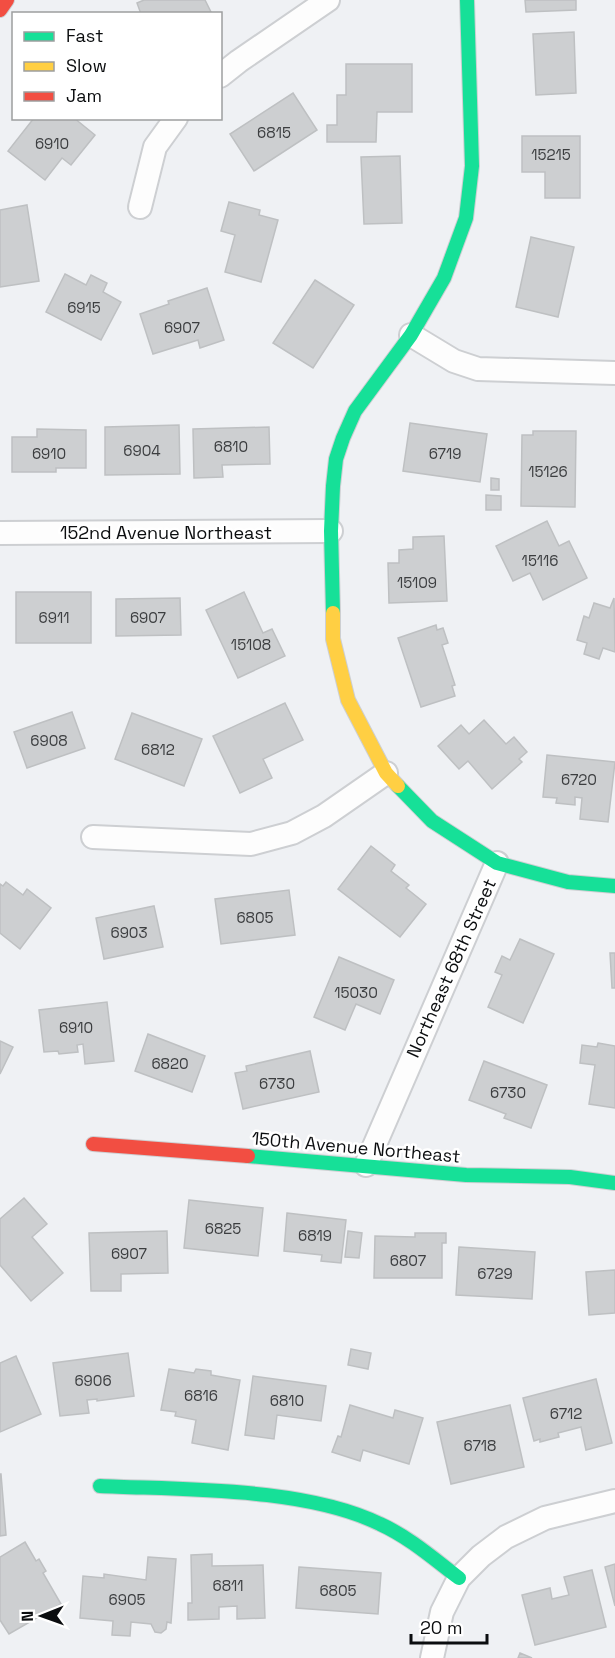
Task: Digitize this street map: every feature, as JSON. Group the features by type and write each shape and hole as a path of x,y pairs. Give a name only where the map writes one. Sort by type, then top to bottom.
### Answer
{"street":[{"path":"0,10 7,0"},
{"path":"222,74 328,0"},
{"name":"Northeast 68th Street","path":"366,1165 497,863 432,821 386,773 348,700 333,639 331,531 336,459 355,411 411,335 444,278 466,218 472,166 467,0"},
{"path":"140,207 155,147 175,120"},
{"path":"411,335 454,361 478,369 615,373"},
{"name":"152nd Avenue Northeast","path":"0,532 331,531"},
{"path":"93,837 251,844 292,833 324,816 386,773"},
{"path":"497,863 568,882 615,886"},
{"name":"150th Avenue Northeast","path":"93,1144 466,1175 570,1178 615,1183"},
{"path":"100,1486 265,1496 319,1504 374,1520 410,1542 459,1578"},
{"path":"432,1658 442,1612 459,1578 481,1556 506,1538 536,1522 615,1501"}],"building":[{"path":"144,0 205,0 211,12 140,12 137,3"},
{"path":"525,0 576,0 576,10 526,12"},
{"path":"574,32 576,93 536,95 533,34"},
{"path":"346,64 412,64 412,112 377,112 376,142 327,142 327,125 337,125 337,95 346,95"},
{"path":"293,93 317,130 254,171 230,134"},
{"path":"32,120 76,120 95,135 71,165 62,158 45,180 8,151"},
{"path":"522,136 580,136 580,198 545,198 545,172 522,172"},
{"path":"400,156 402,223 364,224 361,157"},
{"path":"229,202 260,210 259,215 278,220 261,282 225,272 235,235 221,231"},
{"path":"27,205 39,281 0,287 0,210"},
{"path":"531,237 574,247 558,317 516,307"},
{"path":"65,274 86,285 91,275 107,283 103,292 121,302 101,340 46,312"},
{"path":"315,280 354,305 313,368 273,343"},
{"path":"207,288 224,340 200,348 198,340 153,354 140,314 169,304 168,301"},
{"path":"410,423 487,434 480,482 403,471"},
{"path":"179,425 180,474 105,475 105,427"},
{"path":"269,427 270,464 222,465 223,477 194,478 193,429"},
{"path":"37,429 86,430 86,468 56,468 56,472 12,472 12,437 37,437"},
{"path":"533,431 576,431 575,507 521,506 522,435 533,435"},
{"path":"491,478 499,479 499,490 491,490"},
{"path":"486,495 501,496 501,510 486,510"},
{"path":"547,521 559,546 569,541 587,578 543,600 530,573 513,581 496,546"},
{"path":"444,536 447,601 389,603 388,563 399,563 399,550 413,549 413,537"},
{"path":"16,592 91,592 91,643 16,643"},
{"path":"244,592 263,633 272,629 285,656 238,678 206,610"},
{"path":"180,598 181,635 116,636 116,599"},
{"path":"614,598 615,652 603,648 599,659 584,654 587,643 577,640 584,616 589,618 594,603 610,608"},
{"path":"436,625 437,630 443,628 448,643 442,645 455,685 452,686 455,696 421,707 398,638"},
{"path":"285,703 303,740 263,759 272,778 240,793 213,736"},
{"path":"72,712 85,748 27,768 14,732"},
{"path":"132,713 202,739 184,786 115,759"},
{"path":"484,720 506,744 514,737 527,752 519,759 522,762 492,789 468,761 459,769 438,746 461,725 469,734"},
{"path":"547,755 615,762 608,822 580,819 582,798 575,797 575,805 556,803 557,798 543,797"},
{"path":"371,846 395,865 391,871 409,885 406,888 426,904 400,937 338,889"},
{"path":"6,882 23,895 27,889 51,908 20,949 0,933 0,884 3,886"},
{"path":"289,890 295,935 221,944 215,899"},
{"path":"154,906 163,947 104,959 96,918"},
{"path":"520,939 554,954 523,1023 488,1007 502,975 495,972 502,956 510,960"},
{"path":"610,953 615,953 615,988 612,988"},
{"path":"339,957 394,980 380,1014 356,1004 345,1030 314,1017"},
{"path":"107,1002 114,1061 85,1064 83,1044 77,1045 78,1052 59,1054 58,1051 44,1052 39,1010"},
{"path":"148,1034 205,1056 192,1092 135,1071"},
{"path":"0,1041 13,1047 0,1074"},
{"path":"598,1043 615,1046 615,1108 589,1104 595,1065 580,1063 582,1045 597,1047"},
{"path":"310,1051 319,1092 243,1109 235,1073 247,1071 246,1066"},
{"path":"484,1061 547,1085 531,1128 504,1118 506,1114 469,1100"},
{"path":"24,1198 47,1224 32,1237 63,1273 31,1301 0,1265 0,1219"},
{"path":"189,1200 263,1208 258,1256 184,1248"},
{"path":"287,1213 346,1220 341,1263 321,1261 322,1255 284,1251"},
{"path":"167,1231 168,1273 121,1274 121,1291 91,1291 89,1233"},
{"path":"348,1231 362,1233 359,1258 345,1257"},
{"path":"415,1233 446,1233 446,1243 442,1243 442,1278 374,1278 375,1236 415,1237"},
{"path":"459,1247 535,1252 532,1299 456,1295"},
{"path":"615,1270 615,1313 589,1315 586,1272"},
{"path":"351,1349 371,1353 368,1369 348,1365"},
{"path":"128,1353 134,1396 97,1401 97,1399 87,1400 89,1413 60,1416 53,1363"},
{"path":"16,1356 41,1414 0,1432 0,1363"},
{"path":"169,1369 194,1373 196,1369 211,1371 211,1375 240,1380 228,1450 192,1443 196,1420 175,1416 176,1412 161,1410"},
{"path":"253,1376 326,1386 321,1421 277,1415 274,1439 245,1435"},
{"path":"596,1379 612,1443 586,1450 581,1427 558,1433 559,1437 540,1442 540,1439 534,1441 523,1398"},
{"path":"350,1405 393,1418 395,1410 423,1418 409,1464 363,1450 360,1461 332,1452 338,1436 341,1437"},
{"path":"510,1405 524,1467 451,1484 437,1422"},
{"path":"0,1474 6,1535 0,1536"},
{"path":"25,1542 36,1561 39,1559 46,1571 43,1573 61,1604 9,1634 0,1620 0,1557"},
{"path":"212,1554 212,1566 263,1565 265,1618 237,1619 237,1606 219,1607 219,1619 188,1620 188,1603 192,1603 191,1555"},
{"path":"148,1557 176,1559 171,1623 167,1622 166,1629 161,1633 155,1632 151,1624 131,1622 130,1636 112,1635 113,1621 80,1618 83,1576 104,1578 104,1574 146,1580"},
{"path":"615,1564 615,1606 605,1567"},
{"path":"299,1567 381,1573 378,1614 296,1608"},
{"path":"592,1570 606,1627 535,1645 522,1595 550,1588 552,1599 569,1595 564,1577"},
{"path":"520,1653 532,1658 518,1658"}],"traffic: fast":[{"path":"333,613 331,531 333,486 336,459 343,438 355,411 411,335 444,278 466,218 472,166 467,0"},
{"path":"398,786 432,821 497,863 568,882 615,886"},
{"path":"248,1156 466,1175 570,1177 615,1183"},
{"path":"100,1486 205,1490 316,1503 350,1512 391,1529 459,1578"}],"traffic: slow":[{"path":"333,613 333,639 348,700 386,773 398,786"}],"traffic: jam":[{"path":"0,10 7,0"},
{"path":"93,1144 248,1156"}]}
